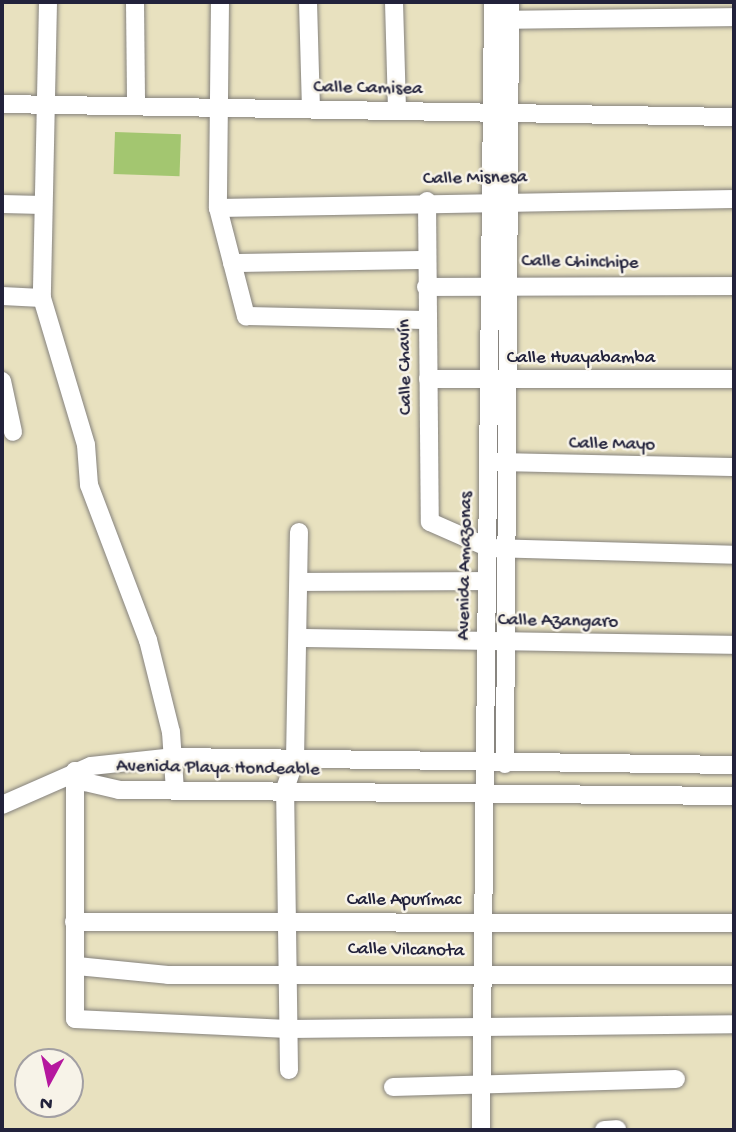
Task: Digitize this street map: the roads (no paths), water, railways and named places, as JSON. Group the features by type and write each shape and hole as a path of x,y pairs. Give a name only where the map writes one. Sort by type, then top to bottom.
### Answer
{"street":[{"path":"48,2 42,298 86,445 89,485 148,640 174,757 175,791"},
{"path":"135,2 136,106"},
{"path":"220,2 215,107 218,208 246,316 426,320"},
{"path":"307,2 311,109"},
{"path":"394,2 397,110"},
{"path":"502,11 696,9 734,17"},
{"name":"Avenida Amazonas","path":"502,11 499,284 489,380 489,461 506,642 505,764"},
{"name":"Calle Camisea","path":"2,104 734,117"},
{"name":"Calle Misnesa","path":"218,208 500,199 734,199"},
{"name":"Calle Chavín","path":"427,201 427,514 437,527 498,548"},
{"path":"2,204 43,205"},
{"path":"232,263 426,260"},
{"name":"Avenida Amazonas","path":"481,1130 487,581 498,548 507,463 508,380 499,284"},
{"name":"Calle Chinchipe","path":"426,286 734,286"},
{"path":"2,296 42,298"},
{"name":"Calle Huayabamba","path":"428,379 734,379"},
{"path":"2,381 13,432"},
{"name":"Calle Mayo","path":"489,461 734,467"},
{"path":"289,1070 285,789 295,760 301,582 299,532"},
{"path":"498,548 734,555"},
{"path":"301,582 487,581"},
{"name":"Calle Azangaro","path":"298,638 734,645"},
{"name":"Avenida Playa Hondeable","path":"75,771 174,757 485,764 734,765"},
{"path":"2,805 75,771 75,1019 288,1029 734,1024"},
{"name":"Avenida Playa Hondeable","path":"75,771 99,788 175,791 285,789 485,795 734,796"},
{"name":"Calle Apurímac","path":"74,922 734,923"},
{"name":"Calle Vilcanota","path":"77,966 168,975 288,971 734,975"},
{"path":"393,1087 676,1079"}]}
